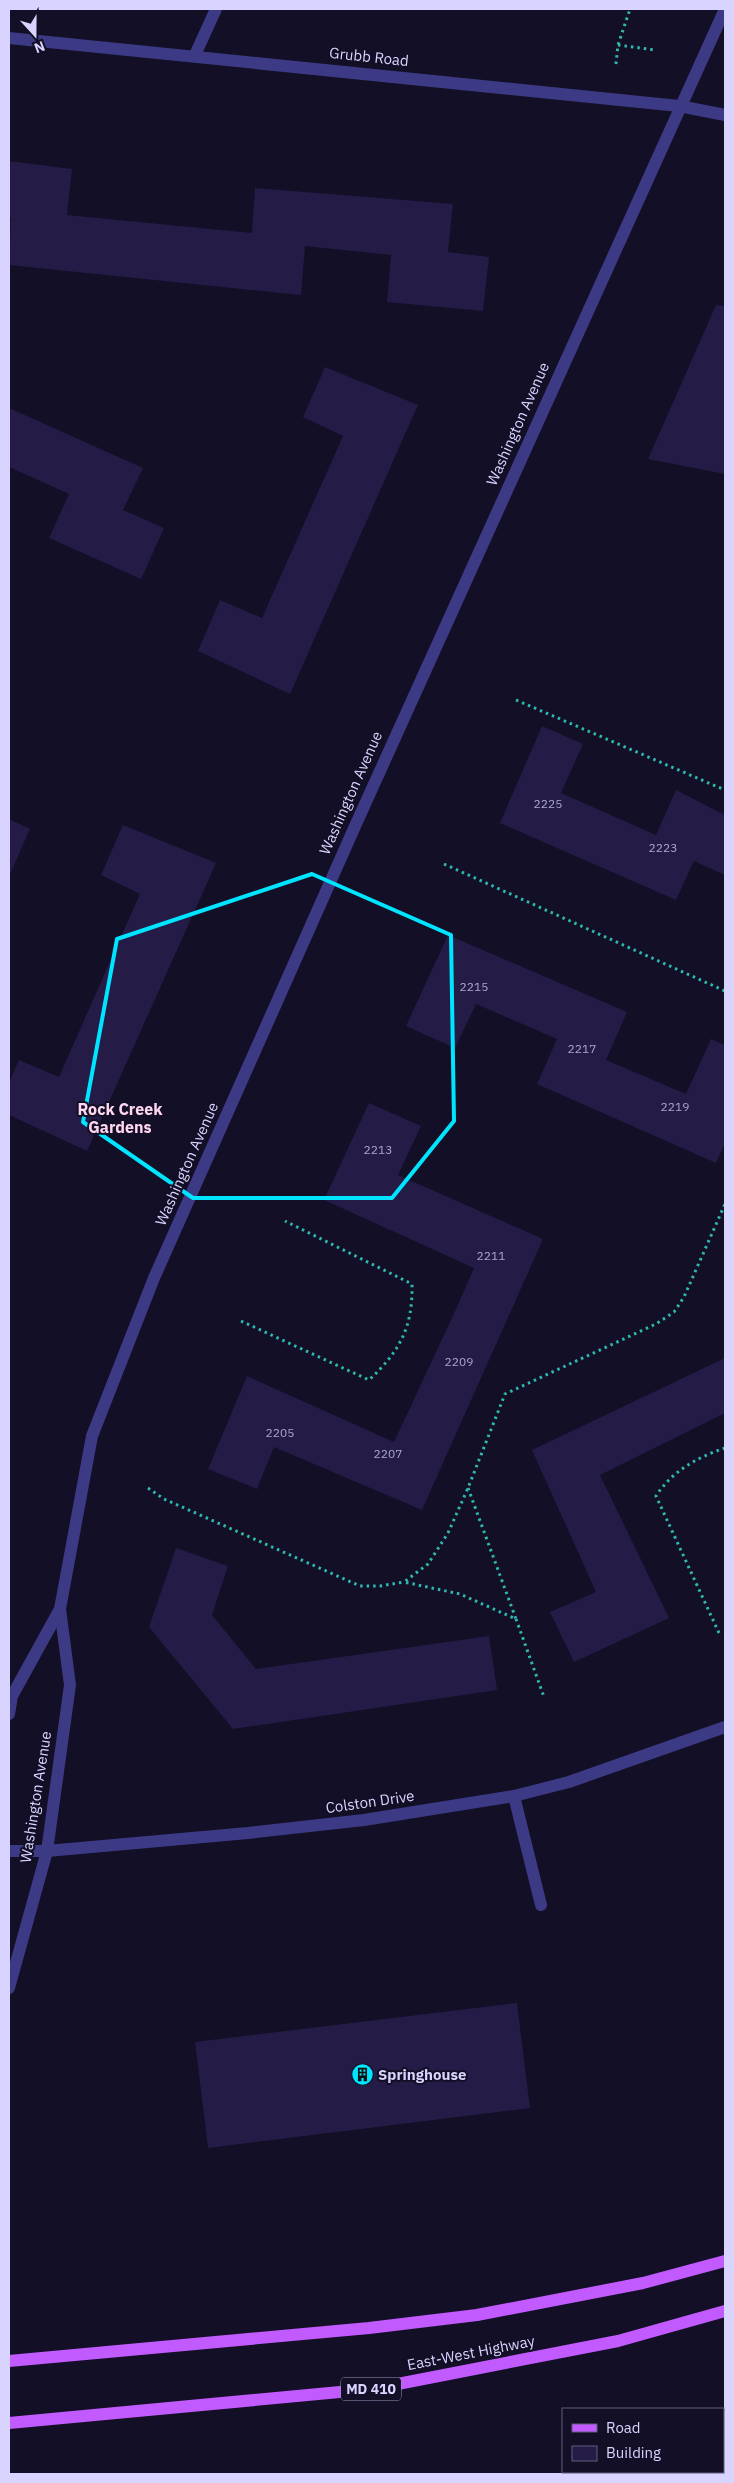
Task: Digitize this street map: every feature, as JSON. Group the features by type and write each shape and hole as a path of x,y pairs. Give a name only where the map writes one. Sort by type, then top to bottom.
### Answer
{"main road":[{"path":"9,2361 369,2328 477,2315 643,2283 725,2261"},
{"name":"East-West Highway","path":"9,2423 372,2389 618,2341 725,2311"}],"street":[{"path":"195,55 216,9"},
{"name":"Washington Avenue","path":"9,1988 46,1851 70,1684 60,1609 92,1436 154,1278 360,814 679,106 725,9"},
{"name":"Grubb Road","path":"9,38 195,55 679,106 725,115"},
{"name":"Washington Avenue","path":"9,1714 12,1696 60,1609"},
{"name":"Colston Drive","path":"9,1851 46,1851 364,1820 514,1796 569,1782 725,1727"},
{"path":"514,1796 542,1905"}],"path":[{"path":"616,64 618,45 630,9"},
{"path":"618,45 655,50"},
{"path":"516,700 725,790"},
{"path":"444,864 725,991"},
{"path":"404,1582 428,1564 448,1533 505,1394 656,1324 674,1312 684,1297 725,1204"},
{"path":"241,1322 369,1380 389,1361 402,1340 410,1314 412,1284 285,1221"},
{"path":"719,1633 656,1496 664,1484 684,1467 704,1455 725,1448"},
{"path":"148,1488 164,1499 360,1586 380,1586 404,1582 460,1594 516,1619"},
{"path":"468,1488 544,1697"}],"highlighted area":[{"path":"312,874 451,935 454,1121 392,1198 193,1198 83,1122 117,939"}],"building":[{"path":"9,161 72,169 67,215 252,233 255,188 453,204 448,252 489,257 483,311 387,302 391,255 305,246 301,295 9,265 11,218 9,217"},
{"path":"716,305 725,306 725,474 648,459"},
{"path":"325,367 418,405 290,694 198,651 220,600 262,618 343,436 303,417"},
{"path":"9,408 143,468 123,510 164,528 141,579 49,538 69,494 9,467"},
{"path":"542,726 583,744 561,793 656,835 676,790 725,815 725,875 694,861 676,900 500,823"},
{"path":"9,819 30,829 9,876"},
{"path":"123,825 216,863 87,1151 9,1115 9,1082 19,1060 59,1077 140,894 101,875"},
{"path":"448,935 627,1012 606,1060 686,1094 711,1039 725,1045 725,1143 716,1163 537,1084 557,1039 476,1004 455,1048 406,1026"},
{"path":"369,1103 421,1126 398,1175 543,1239 422,1510 274,1447 257,1489 208,1469 247,1376 394,1442 457,1307 474,1268 324,1200"},
{"path":"725,1358 725,1413 600,1475 669,1618 574,1662 550,1612 596,1592 532,1450"},
{"path":"176,1548 228,1566 212,1615 256,1669 489,1636 497,1690 233,1729 149,1627"},
{"name":"Springhouse","path":"517,2003 530,2108 208,2148 195,2042"}],"place":[{"name":"Springhouse","path":"362,2075"}],"district":[{"name":"Rock Creek Gardens","path":"120,1118"}]}
